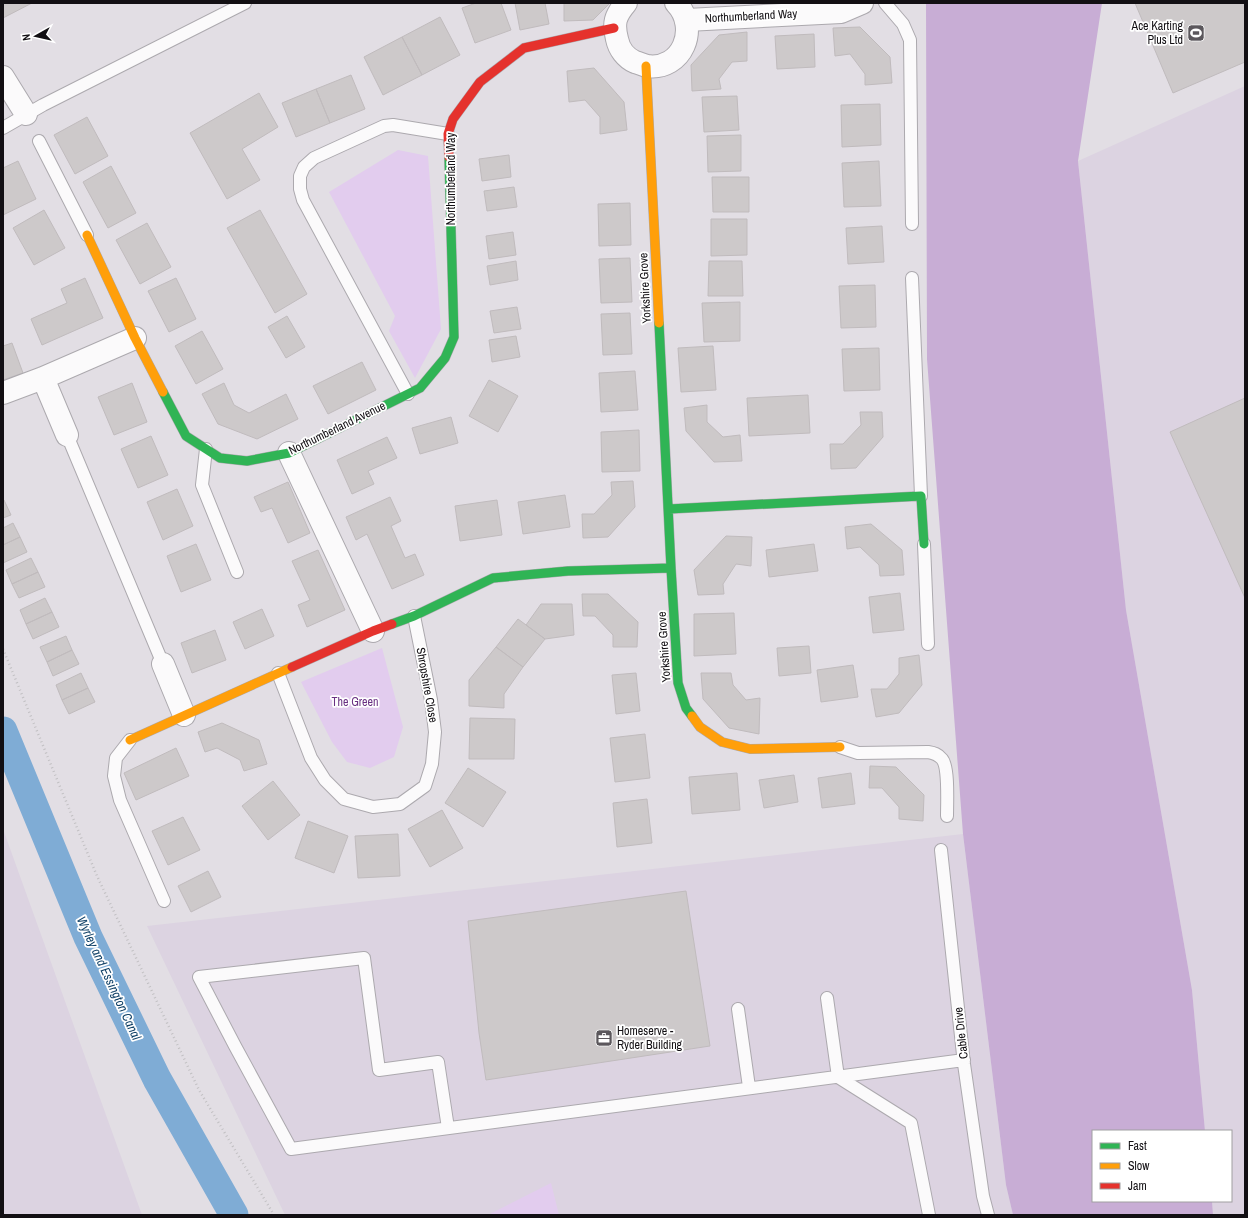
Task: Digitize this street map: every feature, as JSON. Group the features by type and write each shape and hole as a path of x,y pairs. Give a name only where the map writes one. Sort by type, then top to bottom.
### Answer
{"street":[{"path":"626,3 618,12 614,28 618,46 629,59 646,66 657,66 669,62 678,54 685,44 688,33 682,11"},
{"name":"Northumberland Way","path":"682,11 841,12 862,3"},
{"name":"Northumberland Way","path":"454,337 448,134 453,119 480,82 524,48 614,28"},
{"name":"Yorkshire Grove","path":"646,66 678,684 686,708 700,727 722,742 750,749 840,747"},
{"path":"3,77 26,114"},
{"name":"Northumberland Avenue","path":"88,235 135,338 186,436 220,458 247,461 289,453 420,388 445,358 454,337"},
{"path":"3,392 43,378 135,338"},
{"path":"43,378 67,435"},
{"path":"289,453 374,631"},
{"path":"669,509 921,496 924,544"},
{"path":"130,740 374,631 414,616 493,578 568,571 671,568"},
{"path":"163,664 184,715"}],"lane":[{"path":"3,128 26,114 245,3"},
{"path":"885,3 903,24 910,40 912,224"},
{"path":"408,394 303,200 300,190 300,176 304,167 314,158 384,126 393,125 448,134"},
{"path":"39,141 88,235"},
{"path":"912,278 921,496"},
{"path":"67,435 163,664"},
{"path":"206,449 202,485 237,572"},
{"path":"924,544 928,644"},
{"name":"Shropshire Close","path":"278,673 311,758 325,780 344,799 373,807 400,804 425,786 432,764 435,732 431,700 414,616"},
{"path":"130,740 116,758 114,776 120,800 164,901"},
{"path":"840,747 858,753 928,752 936,754 943,760 946,769 947,816"},
{"name":"Cable Drive","path":"941,850 964,1060 983,1196 988,1215"},
{"path":"448,1128 438,1062 379,1070 364,958 199,977 291,1149 448,1128 749,1087 964,1060"},
{"path":"827,998 838,1077 911,1123 929,1215"},
{"path":"738,1009 749,1087"}],"path":[{"path":"3,649 97,876 199,1090 274,1215"}],"shaded area":[{"path":"926,3 1102,3 1078,161 1126,610 1192,990 1205,1130 1092,1130 1092,1202 1212,1202 1213,1215 1013,1215 1006,1185 963,834 927,359"},
{"path":"1245,86 1245,1215 1213,1215 1212,1202 1232,1202 1232,1130 1205,1130 1192,990 1126,610 1078,161"},
{"path":"3,829 142,1215 3,1215"},
{"path":"963,834 1006,1185 1013,1215 285,1215 147,926"}],"green space":[{"path":"398,150 428,156 441,329 415,378 389,331 395,316 329,192"},
{"name":"The Green","path":"382,648 403,727 394,757 370,768 347,762 332,742 301,682"},
{"path":"551,1183 559,1215 488,1215"}],"building":[{"path":"3,3 32,3 3,18"},
{"path":"476,3 501,3 511,30 475,43 462,8"},
{"path":"515,3 545,3 549,24 520,30"},
{"path":"564,3 610,3 593,20 564,21"},
{"name":"Ace Karting Plus Ltd","path":"1135,3 1245,3 1245,62 1173,93"},
{"path":"440,17 460,55 422,75 402,37"},
{"path":"860,27 890,57 892,83 865,85 865,74 850,54 835,56 833,28"},
{"path":"747,32 747,61 732,62 719,79 721,89 692,91 691,65 719,35"},
{"path":"814,34 815,67 777,69 775,36"},
{"path":"402,37 422,75 383,95 364,57"},
{"path":"594,68 624,102 627,130 600,134 600,117 585,100 569,102 567,71"},
{"path":"351,75 365,109 330,123 316,89"},
{"path":"316,89 330,123 296,137 282,103"},
{"path":"259,93 278,127 242,149 260,180 227,199 190,133"},
{"path":"737,96 739,130 704,132 702,97"},
{"path":"880,104 881,145 842,147 841,105"},
{"path":"87,117 108,156 75,174 54,135"},
{"path":"741,135 741,171 708,172 707,136"},
{"path":"509,155 511,177 482,181 479,159"},
{"path":"18,161 36,199 3,215 3,168"},
{"path":"879,161 881,206 844,207 842,163"},
{"path":"111,166 136,213 108,228 83,182"},
{"path":"712,177 749,177 749,212 713,212"},
{"path":"514,187 517,207 487,211 484,191"},
{"path":"630,203 631,245 599,246 598,204"},
{"path":"44,210 65,248 34,265 13,228"},
{"path":"260,210 307,294 275,313 227,228"},
{"path":"711,219 747,219 747,255 711,256"},
{"path":"147,223 171,267 140,284 116,240"},
{"path":"882,226 884,262 848,264 846,228"},
{"path":"513,232 516,255 489,259 486,236"},
{"path":"630,258 632,302 601,303 599,259"},
{"path":"516,261 518,280 490,285 487,266"},
{"path":"709,261 742,261 743,296 708,296"},
{"path":"85,278 103,318 42,345 31,319 67,303 61,289"},
{"path":"176,278 196,319 169,332 148,291"},
{"path":"875,285 876,327 841,328 839,286"},
{"path":"740,302 740,341 704,342 702,303"},
{"path":"517,307 521,329 494,333 490,311"},
{"path":"630,313 632,354 603,355 601,314"},
{"path":"287,316 305,347 286,358 268,327"},
{"path":"202,331 223,369 196,384 175,346"},
{"path":"516,336 520,357 492,362 489,340"},
{"path":"12,343 23,373 3,380 3,346"},
{"path":"713,346 716,390 681,392 678,348"},
{"path":"879,348 880,390 844,391 842,349"},
{"path":"362,362 376,390 328,414 313,386"},
{"path":"635,371 638,410 601,412 599,373"},
{"path":"489,380 518,396 498,432 469,416"},
{"path":"132,383 147,422 114,435 98,397"},
{"path":"224,383 234,405 249,413 286,394 298,419 257,439 218,424 202,394"},
{"path":"808,395 810,433 749,436 747,398"},
{"path":"1245,398 1245,598 1170,432"},
{"path":"707,405 707,422 723,437 740,435 742,461 714,462 686,431 684,408"},
{"path":"860,412 882,412 883,437 856,468 831,469 830,444 843,444 861,425"},
{"path":"451,417 458,443 420,454 412,428"},
{"path":"639,430 640,471 602,472 601,432"},
{"path":"151,436 168,475 138,488 121,449"},
{"path":"387,437 397,458 368,471 374,484 352,494 337,460"},
{"path":"633,481 635,507 608,537 583,538 582,514 594,514 612,495 611,482"},
{"path":"288,482 310,533 288,543 272,508 261,512 254,497"},
{"path":"177,489 193,526 163,540 147,502"},
{"path":"565,495 570,527 523,534 518,502"},
{"path":"390,497 401,521 391,526 405,558 415,554 424,575 392,589 367,534 356,540 346,517"},
{"path":"4,500 11,515 3,518 3,501"},
{"path":"497,500 502,535 460,541 455,506"},
{"path":"13,523 20,537 3,545 3,528"},
{"path":"871,524 902,550 904,575 880,576 879,565 860,547 847,549 845,527"},
{"path":"726,536 752,537 751,566 736,564 723,584 724,594 698,595 694,570"},
{"path":"20,537 27,552 3,563 3,545"},
{"path":"196,544 211,580 181,592 167,556"},
{"path":"814,544 818,571 769,577 766,550"},
{"path":"318,550 345,610 307,627 298,605 310,600 292,561"},
{"path":"31,558 38,572 12,584 6,570"},
{"path":"38,572 45,587 19,598 12,584"},
{"path":"900,593 904,630 873,633 869,597"},
{"path":"582,594 608,594 638,622 637,647 613,647 613,635 595,616 583,616"},
{"path":"45,598 52,612 26,624 20,610"},
{"path":"541,604 572,604 574,635 545,639 526,625"},
{"path":"262,609 274,636 245,649 233,622"},
{"path":"52,612 59,627 33,639 26,624"},
{"path":"734,613 736,654 694,656 694,614"},
{"path":"518,619 545,639 523,667 496,647"},
{"path":"215,630 226,660 192,673 181,643"},
{"path":"66,636 72,650 47,662 40,647"},
{"path":"809,646 811,673 779,676 777,648"},
{"path":"496,647 523,667 504,694 504,708 469,706 469,680"},
{"path":"72,650 79,664 53,676 47,662"},
{"path":"919,655 922,685 899,713 876,717 871,689 887,689 899,674 899,658"},
{"path":"853,665 858,697 821,702 817,670"},
{"path":"81,673 88,688 62,700 56,685"},
{"path":"636,673 640,711 616,714 612,675"},
{"path":"701,673 731,673 733,685 746,700 760,698 759,734 729,728 703,699"},
{"path":"88,688 95,702 69,714 62,700"},
{"path":"470,718 515,719 514,759 469,759"},
{"path":"222,723 259,740 267,764 244,771 240,760 217,748 205,752 198,732"},
{"path":"645,734 650,778 615,782 610,738"},
{"path":"176,748 189,776 136,800 124,773"},
{"path":"870,766 896,767 924,795 923,821 899,819 899,807 882,788 869,788"},
{"path":"468,768 506,792 483,827 445,803"},
{"path":"737,773 740,810 692,814 689,777"},
{"path":"851,773 855,804 822,808 818,778"},
{"path":"794,775 798,802 764,808 759,780"},
{"path":"273,781 300,815 268,840 242,806"},
{"path":"647,799 652,843 617,847 613,803"},
{"path":"442,810 463,848 430,867 408,829"},
{"path":"183,817 200,850 168,865 152,831"},
{"path":"308,821 348,836 334,873 295,858"},
{"path":"398,834 400,876 358,878 355,836"},
{"path":"208,871 221,897 191,912 178,886"},
{"path":"686,891 710,1046 486,1080 479,1033 468,921"}],"waterway":[{"name":"Wyrley and Essington Canal","path":"3,731 88,937 157,1079 234,1215"}],"traffic: fast":[{"path":"163,392 186,436 220,458 247,461 289,453 420,388 445,358 454,337 449,157"},
{"path":"659,323 678,683 686,708 692,716"},
{"path":"669,509 921,496 924,544"},
{"path":"392,624 414,616 493,578 568,571 671,568"}],"traffic: slow":[{"path":"646,66 659,323"},
{"path":"87,235 135,338 163,392"},
{"path":"130,740 292,667"},
{"path":"692,716 700,727 722,742 750,749 840,747"}],"traffic: jam":[{"path":"449,157 448,134 453,119 480,82 524,48 614,28"},
{"path":"292,667 392,624"}],"place":[{"name":"Ace Karting Plus Ltd","path":"1196,33"},
{"name":"Homeserve - Ryder Building","path":"604,1038"}]}
